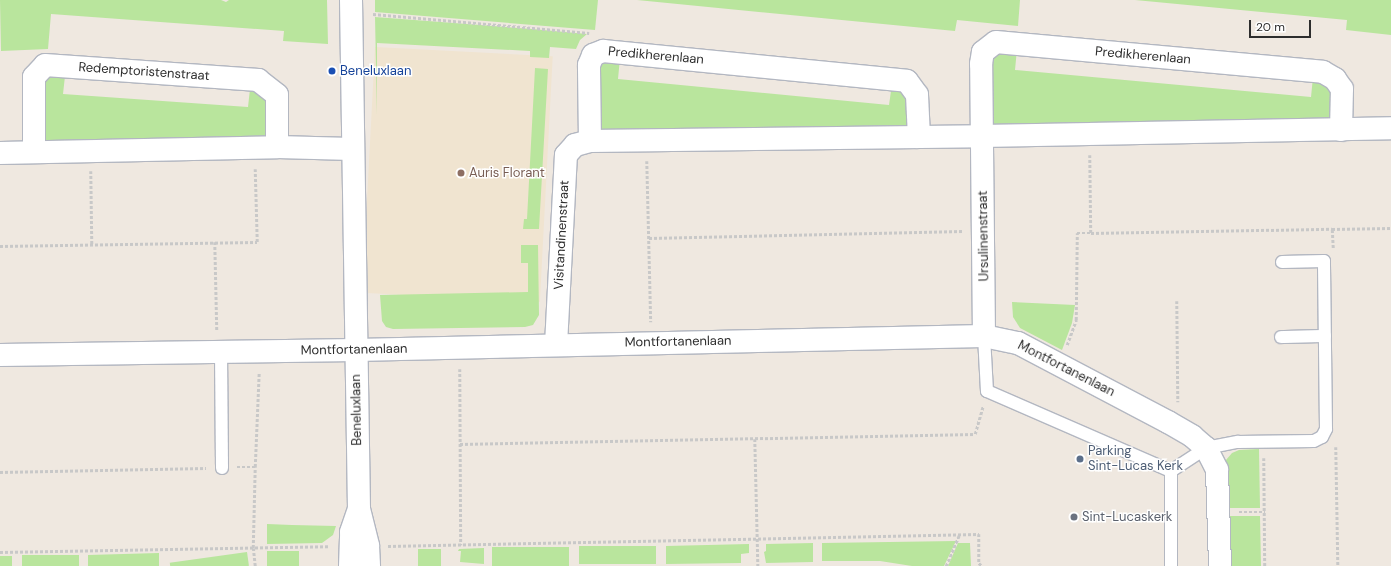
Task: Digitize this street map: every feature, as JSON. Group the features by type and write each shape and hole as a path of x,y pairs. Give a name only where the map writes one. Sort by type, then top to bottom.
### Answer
{"street":[{"name":"Beneluxlaan","path":"351,6 352,149 359,509 351,532 359,556"},
{"name":"Predikherenlaan","path":"982,136 980,64 983,52 996,42 1323,72 1335,79 1342,89 1341,130"},
{"name":"Predikherenlaan","path":"590,141 589,65 593,55 603,51 907,81 917,95 919,137"},
{"name":"Redemptoristenstraat","path":"34,152 34,77 45,65 258,80 277,95 277,147"},
{"path":"590,141 982,136 1391,128"},
{"name":"Ursulinenstraat","path":"982,136 984,336"},
{"name":"Visitandinenstraat","path":"556,346 566,156 575,144 590,141"},
{"path":"0,153 277,147 352,149"},
{"name":"Montfortanenlaan","path":"0,354 356,350 984,336 1018,343 1168,422 1192,436 1206,448 1217,470 1220,566"}],"lane":[{"path":"1170,471 1206,448 1238,442 1314,440 1322,437 1326,429 1324,261 1282,262"},
{"path":"984,336 987,392 1170,471"},
{"path":"1281,337 1325,336"},
{"path":"220,352 222,468"},
{"path":"1170,471 1172,566"}],"path":[{"path":"351,6 593,33 603,51"},
{"path":"1089,134 1092,233"},
{"path":"647,140 651,343"},
{"path":"0,246 257,242 255,148"},
{"path":"91,151 92,245"},
{"path":"1058,364 1073,333 1076,320 1077,233 1332,229"},
{"path":"649,238 968,231"},
{"path":"215,242 220,352"},
{"path":"1168,422 1178,404 1177,301"},
{"path":"460,348 461,545"},
{"path":"255,566 253,548 260,351"},
{"path":"460,444 975,434 987,392"},
{"path":"755,439 758,566"},
{"path":"1264,442 1265,566"},
{"path":"0,472 255,467"},
{"path":"0,552 253,548 359,556 461,545 979,534 979,563 982,566"},
{"path":"946,566 959,535"}],"shaded area":[{"name":"Auris Florant","path":"375,47 553,56 540,302 362,293"}],"green space":[{"path":"0,0 221,0 226,2 229,0 327,0 328,44 283,41 284,31 51,14 48,49 1,51"},
{"path":"375,0 598,0 595,30 375,12"},
{"path":"637,0 1020,0 1018,26 957,20 955,31"},
{"path":"1135,0 1391,0 1391,35 1346,30 1347,20"},
{"path":"375,17 587,34 580,40 576,49 550,47 549,58 530,57 530,51 377,43 377,116"},
{"path":"1017,49 1015,70 1311,97 1313,77 1323,79 1332,92 1330,120 992,126 992,55"},
{"path":"620,58 618,79 889,105 892,84 907,93 908,127 600,131 599,69 604,62"},
{"path":"535,68 548,69 539,229 523,229 524,219 527,219"},
{"path":"51,76 65,76 63,94 248,107 250,89 255,89 268,97 268,138 44,142 43,84"},
{"path":"521,245 538,245 539,315 533,325 525,327 393,329 386,327 382,321 380,295 528,292 528,263 521,263"},
{"path":"1012,302 1075,305 1072,323 1062,350 1020,328 1013,317"},
{"path":"1259,449 1260,508 1224,508 1224,464 1226,460 1232,453 1239,450"},
{"path":"1225,516 1260,516 1261,566 1230,566"},
{"path":"267,524 336,526 333,535 322,543 267,544"},
{"path":"956,541 944,566 912,566 880,561 822,561 822,543"},
{"path":"813,543 813,562 766,563 764,552 766,551 766,544"},
{"path":"958,543 970,543 971,566 948,566"},
{"path":"749,544 749,553 741,554 741,563 666,564 666,546"},
{"path":"579,546 656,546 656,564 579,564"},
{"path":"492,547 569,547 569,566 492,566"},
{"path":"484,548 484,564 460,562 461,551 458,551 459,549"},
{"path":"418,549 441,549 441,566 418,566"},
{"path":"267,551 299,551 299,566 267,566"},
{"path":"247,552 249,566 170,566 170,563"},
{"path":"159,553 159,566 88,566 88,555"},
{"path":"22,555 79,555 79,566 22,566"},
{"path":"0,556 12,556 12,566 0,566"}],"place":[{"name":"Beneluxlaan","path":"332,71"},
{"name":"Auris Florant","path":"461,173"},
{"name":"Parking Sint-Lucas Kerk","path":"1080,459"},
{"name":"Sint-Lucaskerk","path":"1074,517"}]}
